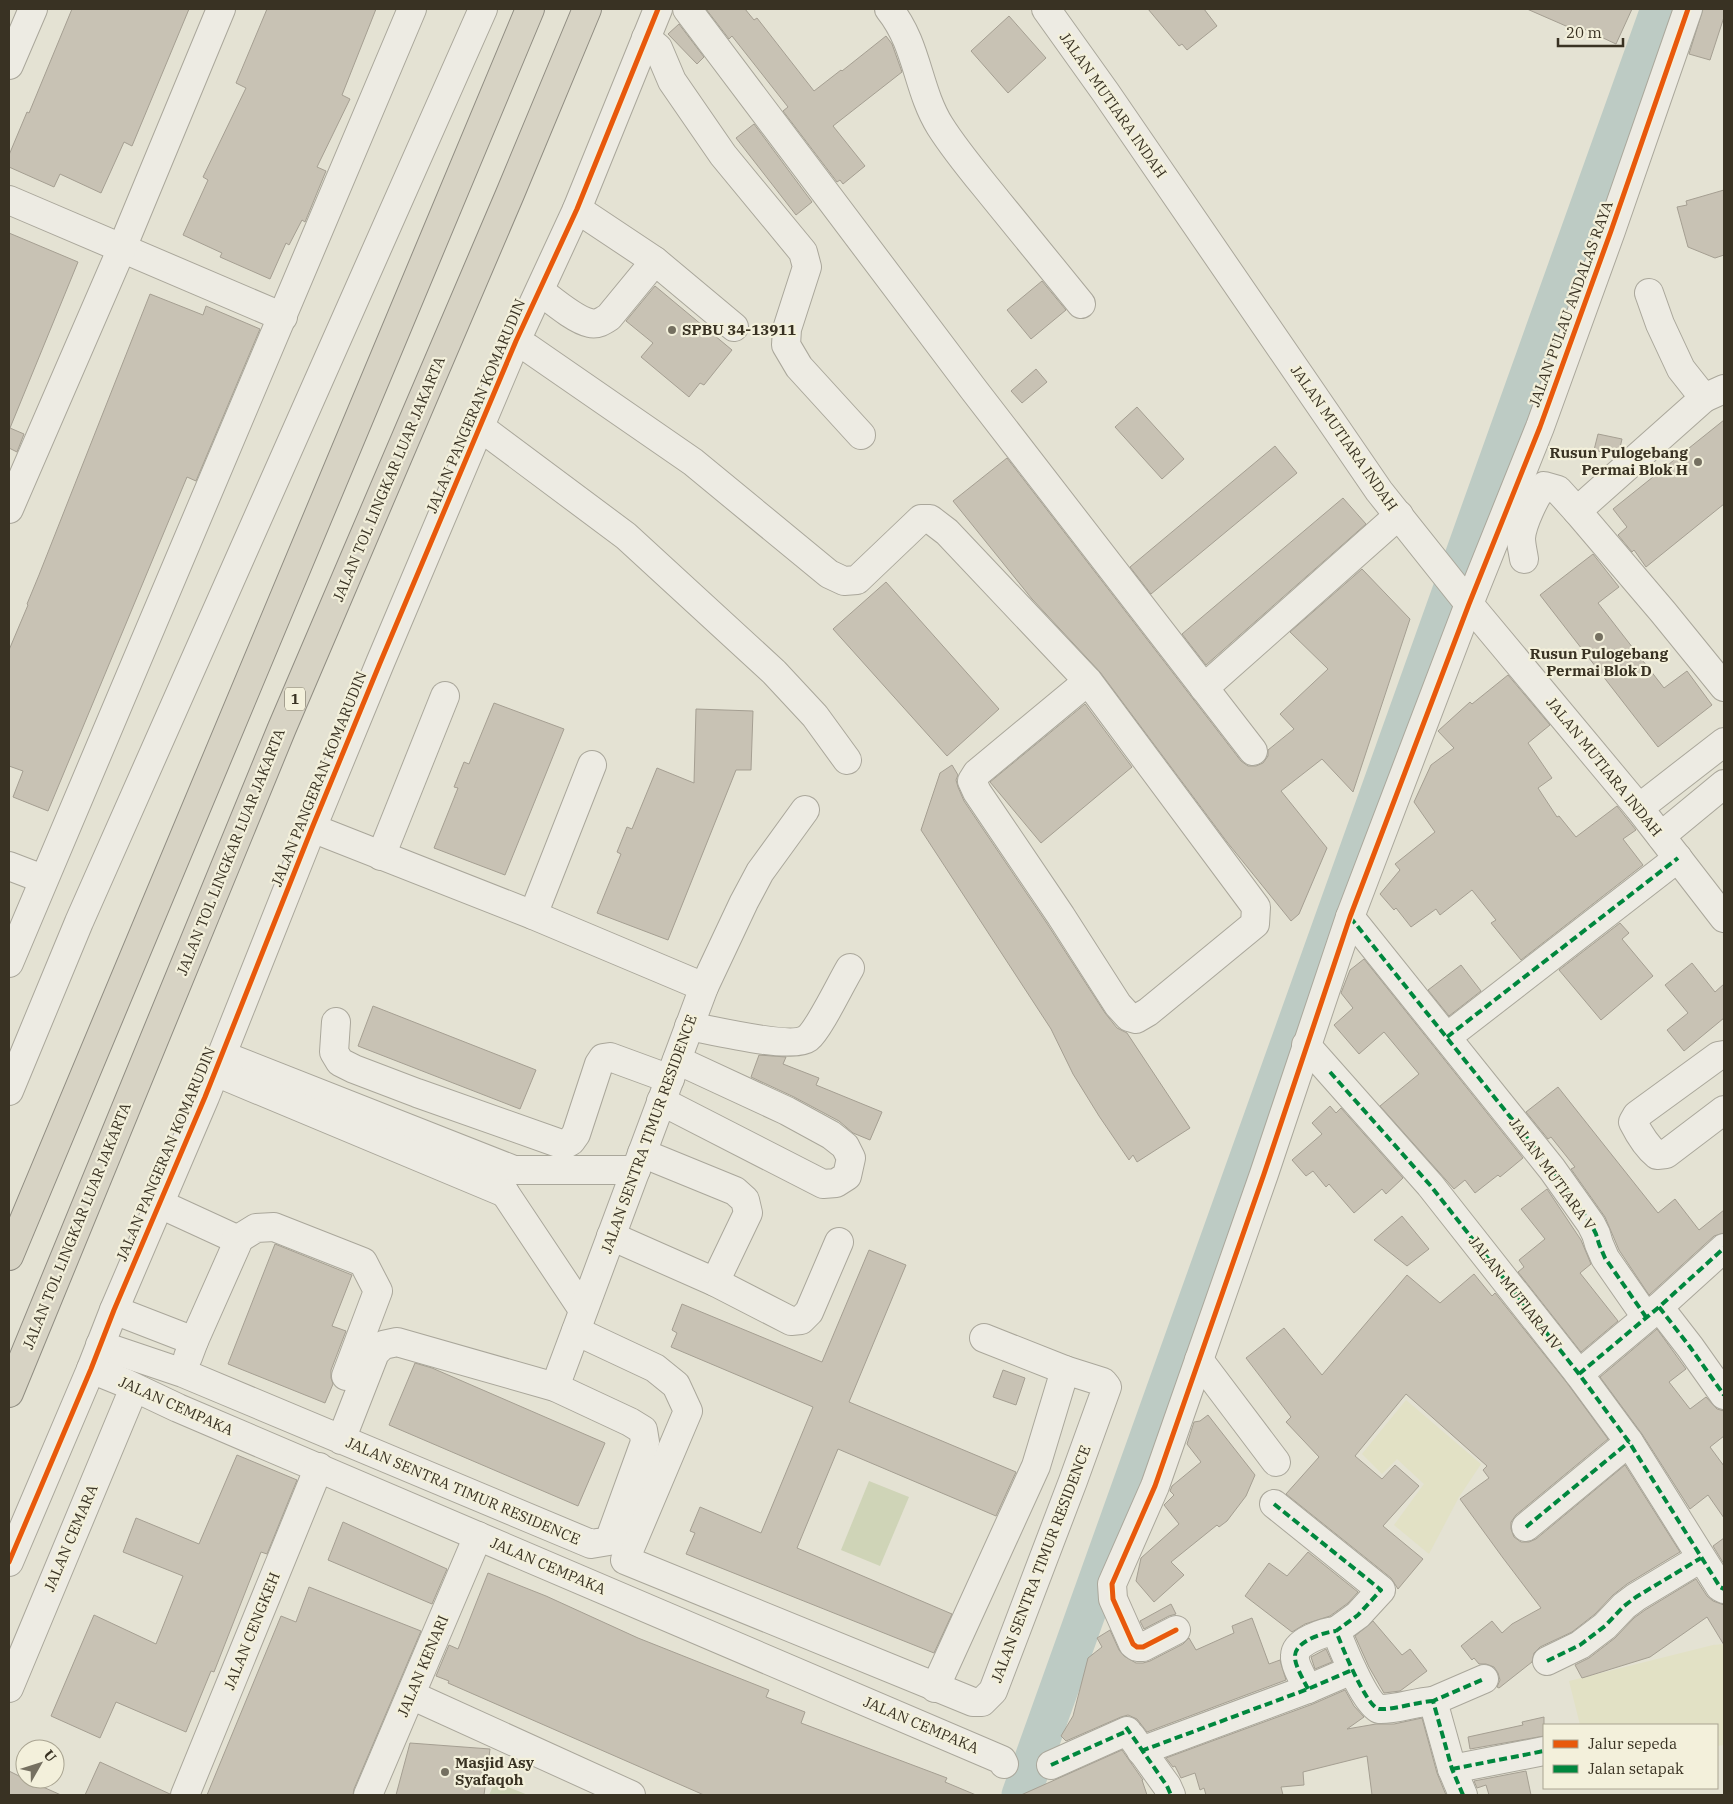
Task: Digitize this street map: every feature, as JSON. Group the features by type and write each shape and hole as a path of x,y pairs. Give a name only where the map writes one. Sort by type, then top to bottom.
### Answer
{"highway":[{"path":"9,1256 530,9"},
{"name":"JALAN TOL LINGKAR LUAR JAKARTA","path":"9,1393 278,737 587,9"}],"street":[{"path":"9,65 33,9"},
{"path":"9,509 122,248 222,9"},
{"path":"9,963 412,9"},
{"path":"9,1091 79,922 483,9"},
{"name":"JALAN PANGERAN KOMARUDIN","path":"9,1562 218,1064 312,828 516,341 576,209 658,9"},
{"path":"687,9 980,398 1253,752"},
{"path":"889,9 899,20 914,53 925,91 939,124 961,156 1081,304"},
{"name":"JALAN MUTIARA INDAH","path":"1046,9 1106,93 1358,464 1466,600 1639,808 1724,918"},
{"name":"JALAN PULAU ANDALAS RAYA","path":"1176,1630 1143,1647 1137,1647 1133,1644 1114,1600 1112,1584 1155,1486 1264,1174 1350,917 1466,600 1540,427 1611,231 1688,9"},
{"path":"646,38 658,48 672,81 724,155 803,252 807,267 787,329 786,345 799,367 861,435"},
{"path":"9,200 283,317"},
{"path":"576,209 655,261 734,327"},
{"path":"540,291 572,314 591,324 601,322 609,317 655,261"},
{"path":"1577,511 1714,394 1681,369 1648,293"},
{"path":"516,341 693,462 830,574 844,581 857,580 921,519 930,519 947,532 1088,681 1256,907 1255,924 1148,1012 1136,1019 1129,1016 1118,1005 1061,916 977,792 972,781 977,773 1088,681"},
{"path":"480,427 626,536 774,672 815,716 847,760"},
{"path":"1524,559 1521,540 1522,533 1538,493 1544,486 1558,490 1664,612 1724,687"},
{"path":"1204,688 1398,515"},
{"path":"381,856 445,696"},
{"path":"1639,808 1724,742"},
{"path":"533,915 592,765"},
{"path":"1661,836 1724,784"},
{"name":"JALAN SENTRA TIMUR RESIDENCE","path":"95,1357 183,1372 333,1437 591,1544 609,1541 646,1442 643,1430 555,1387 704,987 760,872 806,810"},
{"path":"312,828 533,915 704,987"},
{"path":"1447,1037 1678,858"},
{"path":"9,866 43,879"},
{"name":"JALAN MUTIARA V","path":"1350,917 1552,1169 1596,1234 1598,1244 1605,1258 1652,1312 1690,1347 1724,1395"},
{"path":"690,1026 788,1043 807,1038 816,1027 850,968"},
{"path":"336,1022 334,1052 340,1062 417,1093 564,1145 571,1141 576,1134 599,1064 603,1058 610,1057 669,1080 787,1111 831,1135 845,1146 850,1158 847,1176 836,1183 823,1184 669,1080"},
{"name":"JALAN MUTIARA IV","path":"1306,1045 1430,1185 1579,1374 1628,1442 1701,1558 1720,1587 1724,1589"},
{"path":"1724,1055 1718,1056 1637,1115 1633,1122 1657,1156 1666,1154 1724,1110"},
{"path":"218,1064 404,1127 510,1182 580,1321"},
{"path":"218,1064 510,1182 639,1162 735,1191 745,1200 748,1214 715,1282"},
{"path":"404,1127 417,1093"},
{"path":"160,1204 234,1238 237,1247 194,1341 183,1372"},
{"path":"235,1241 256,1228 274,1227 363,1262 372,1278 378,1291 333,1437"},
{"path":"611,1236 715,1282 791,1321 802,1320 809,1312 839,1242"},
{"path":"1579,1374 1724,1248"},
{"path":"114,1310 194,1341"},
{"name":"JALAN SENTRA TIMUR RESIDENCE","path":"580,1321 655,1368 676,1385 688,1411 625,1560 973,1702 982,1702 993,1691 1074,1481 1107,1387 1104,1382 1065,1370"},
{"path":"935,1688 1036,1466 1065,1370 984,1338"},
{"path":"333,1437 375,1353 383,1345 397,1342 555,1387"},
{"name":"JALAN CEMPAKA","path":"95,1357 134,1388 992,1756 1003,1761 1004,1764"},
{"path":"1199,1360 1276,1462"},
{"name":"JALAN CEMARA","path":"9,1688 134,1388"},
{"path":"1048,1425 1087,1442"},
{"path":"1526,1527 1628,1442"},
{"path":"1036,1466 1074,1481"},
{"name":"JALAN CENGKEH","path":"185,1795 319,1467"},
{"path":"1274,1504 1382,1590 1358,1614 1336,1631 1326,1632 1303,1643 1296,1649 1294,1657 1308,1689"},
{"name":"JALAN KENARI","path":"368,1795 478,1536"},
{"path":"1546,1661 1580,1645 1605,1626 1624,1606 1636,1597 1701,1558"},
{"path":"1336,1631 1352,1670 1371,1705 1377,1709 1433,1701 1484,1680"},
{"path":"1051,1765 1131,1736 1308,1689 1352,1670"},
{"path":"411,1695 598,1789 631,1795"},
{"path":"1433,1701 1452,1769 1463,1795"},
{"path":"1131,1736 1167,1786 1171,1795"},
{"path":"1452,1769 1543,1751"}],"green space":[{"path":"1406,1400 1481,1464 1459,1497 1429,1554 1394,1525 1424,1484 1397,1459 1382,1474 1362,1454"},
{"path":"869,1481 909,1497 880,1566 841,1550"},
{"path":"1724,1644 1724,1745 1718,1746 1718,1724 1580,1724 1569,1681 1713,1645"},
{"path":"495,1782 528,1795 489,1795"}],"building":[{"path":"72,9 189,9 132,146 124,142 101,193 60,174 54,187 9,167 9,155 27,112 29,113"},
{"path":"267,9 376,9 342,95 350,99 317,167 326,171 305,222 302,220 289,245 286,243 270,279 220,257 222,253 183,235 208,180 203,177 246,88 236,83"},
{"path":"706,9 745,9 754,20 757,18 814,91 886,36 892,44 902,72 833,126 865,166 843,184 840,180 837,182 783,111 788,107 732,36 729,39"},
{"path":"1148,9 1204,9 1217,26 1187,50 1182,44 1179,46"},
{"path":"1527,9 1632,9 1616,44 1584,29 1582,33"},
{"path":"1703,9 1724,9 1724,17 1710,60 1689,54"},
{"path":"1009,16 1046,58 1008,93 971,51"},
{"path":"679,24 704,57 697,64 668,34"},
{"path":"754,124 812,202 796,215 736,138"},
{"path":"1724,190 1724,255 1715,258 1688,247 1677,207 1687,205 1686,201"},
{"path":"9,233 78,262 10,428 24,434 17,452 9,448"},
{"path":"1042,281 1066,310 1031,339 1007,310"},
{"name":"SPBU 34-13911","path":"655,286 732,350 704,385 700,383 689,397 641,357 653,343 626,321"},
{"path":"150,294 203,315 206,306 260,329 196,481 187,477 48,811 13,797 23,771 9,766 9,650"},
{"path":"1036,369 1047,382 1022,403 1011,391"},
{"path":"1137,407 1184,459 1162,479 1115,427"},
{"name":"Rusun Pulogebang Permai Blok H","path":"1724,420 1724,504 1646,567 1634,550 1632,552 1618,535 1627,527 1613,509"},
{"path":"1598,434 1622,439 1619,452 1616,455 1594,450"},
{"path":"1275,446 1297,473 1151,594 1130,567"},
{"path":"1007,458 1241,761 1248,766 1256,766 1263,763 1268,756 1268,750 1294,729 1280,714 1328,669 1290,632 1362,569 1410,619 1353,792 1322,759 1281,791 1327,848 1299,914 1291,921 1227,842 1100,672 1032,599 953,501"},
{"path":"1343,498 1366,524 1206,665 1182,634"},
{"name":"Rusun Pulogebang Permai Blok D","path":"1593,554 1619,587 1598,603 1664,688 1687,671 1712,705 1658,747 1540,595"},
{"path":"886,582 999,709 947,756 833,629"},
{"path":"1508,675 1550,725 1528,743 1552,778 1538,788 1557,817 1559,816 1576,837 1617,806 1636,830 1623,839 1643,865 1521,960 1491,923 1496,920 1472,890 1440,915 1436,909 1411,927 1396,908 1394,910 1380,894 1400,870 1395,864 1435,832 1414,802 1431,765 1454,748 1438,731 1470,702 1472,704"},
{"path":"494,703 564,729 505,875 434,848 458,788 454,787 464,762 469,764"},
{"path":"1085,704 1132,767 1041,843 990,782"},
{"path":"696,709 753,711 751,770 736,770 668,940 597,913 621,854 617,852 627,827 632,829 657,768 694,783"},
{"path":"952,765 958,775 956,780 964,801 1105,1013 1117,1028 1127,1033 1190,1128 1137,1162 1133,1155 1129,1160 1099,1116 1073,1074 1051,1029 921,830 940,773"},
{"path":"1620,923 1629,933 1622,939 1653,976 1601,1020 1559,970"},
{"path":"1364,959 1523,1158 1500,1177 1498,1175 1475,1193 1465,1180 1454,1189 1380,1106 1419,1074 1384,1032 1359,1054 1334,1025 1353,1008 1341,993 1350,970"},
{"path":"1692,963 1715,992 1724,984 1724,1018 1684,1051 1667,1030 1688,1013 1665,985"},
{"path":"1461,965 1481,991 1449,1016 1428,990"},
{"path":"373,1006 536,1070 520,1109 358,1046"},
{"path":"759,1055 786,1057 783,1064 819,1078 816,1085 882,1112 870,1140 853,1133 839,1121 794,1097 751,1077"},
{"path":"1558,1087 1658,1213 1675,1199 1699,1230 1724,1210 1724,1233 1714,1236 1649,1295 1619,1250 1605,1217 1571,1169 1575,1167 1551,1137 1548,1139 1526,1112"},
{"path":"1330,1106 1336,1113 1341,1108 1403,1178 1386,1194 1382,1189 1354,1213 1329,1184 1326,1187 1313,1171 1306,1176 1292,1160 1322,1134 1312,1123"},
{"path":"1547,1189 1581,1240 1591,1264 1580,1273 1618,1321 1581,1352 1518,1272 1524,1267 1519,1260 1545,1239 1521,1209"},
{"path":"1402,1216 1429,1249 1407,1266 1374,1240"},
{"path":"275,1244 352,1275 332,1326 346,1331 331,1370 333,1384 325,1403 228,1364"},
{"path":"869,1250 906,1265 849,1402 1016,1472 996,1516 838,1449 797,1548 952,1614 934,1653 686,1554 695,1533 690,1531 700,1507 761,1533 813,1407 671,1347 677,1333 672,1330 682,1304 822,1362"},
{"path":"1474,1274 1492,1296 1495,1293 1567,1383 1608,1439 1516,1515 1511,1522 1514,1537 1521,1542 1529,1542 1536,1539 1625,1465 1680,1552 1627,1584 1613,1595 1595,1614 1572,1632 1540,1647 1534,1653 1532,1662 1499,1688 1497,1687 1500,1680 1494,1667 1479,1664 1474,1658 1472,1660 1461,1646 1492,1621 1502,1633 1512,1624 1541,1608 1460,1499 1489,1478 1483,1470 1487,1466 1406,1394 1355,1456 1382,1479 1395,1465 1419,1486 1383,1526 1423,1559 1398,1589 1391,1578 1286,1494 1319,1457 1286,1422 1291,1417 1246,1358 1284,1328 1322,1375 1407,1275 1440,1303"},
{"path":"1657,1329 1686,1369 1669,1382 1690,1409 1706,1397 1717,1409 1724,1411 1724,1436 1710,1447 1724,1466 1724,1518 1708,1495 1690,1509 1642,1434 1600,1377"},
{"path":"415,1363 432,1368 605,1443 578,1506 389,1425"},
{"path":"1003,1370 1025,1378 1016,1405 993,1397"},
{"path":"1208,1415 1255,1475 1246,1496 1227,1521 1219,1527 1217,1525 1171,1562 1184,1575 1154,1602 1136,1581 1141,1558 1179,1524 1164,1505 1174,1495 1170,1491 1172,1486 1201,1462 1187,1444 1194,1422 1200,1421"},
{"path":"237,1455 297,1480 267,1554 261,1552 214,1672 211,1671 186,1732 116,1702 100,1738 51,1716 94,1615 156,1644 183,1576 123,1552 136,1518 199,1544"},
{"path":"343,1522 447,1569 432,1604 328,1560"},
{"path":"1724,1538 1724,1564 1713,1546"},
{"path":"1308,1552 1358,1592 1348,1603 1330,1616 1305,1624 1292,1632 1245,1596 1269,1563 1287,1576"},
{"path":"488,1573 546,1596 638,1638 769,1690 766,1697 805,1712 801,1723 947,1778 945,1782 976,1795 704,1795 448,1683 449,1681 436,1676 449,1645 458,1649"},
{"path":"1696,1579 1707,1596 1713,1601 1724,1605 1724,1645 1707,1617 1650,1657 1582,1678 1575,1665 1589,1658 1615,1638 1634,1618 1645,1610"},
{"path":"309,1587 421,1631 353,1795 207,1795 281,1616 296,1622"},
{"path":"1171,1604 1176,1614 1144,1629 1140,1621"},
{"path":"1252,1618 1269,1664 1280,1660 1286,1680 1147,1732 1137,1719 1128,1715 1066,1741 1061,1736 1073,1716 1088,1658 1102,1647 1097,1638 1110,1630 1119,1650 1124,1656 1136,1663 1143,1663 1183,1644 1189,1638 1196,1650 1234,1633 1232,1626"},
{"path":"1373,1621 1402,1655 1410,1649 1427,1671 1400,1691 1384,1693 1369,1667 1355,1636"},
{"path":"1326,1649 1332,1662 1315,1669 1311,1657"},
{"path":"1345,1690 1354,1706 1364,1717 1347,1729 1376,1724 1394,1724 1422,1718 1437,1773 1446,1795 1372,1795 1367,1756 1303,1772 1304,1785 1281,1787 1283,1795 1206,1795 1204,1788 1200,1790 1195,1773 1181,1778 1175,1766 1173,1767 1166,1758 1313,1704"},
{"path":"1544,1717 1543,1736 1470,1749 1468,1737 1523,1725 1522,1722"},
{"name":"Masjid Asy Syafaqoh","path":"410,1743 490,1749 484,1795 396,1795"},
{"path":"1122,1750 1143,1780 1147,1795 1021,1795"},
{"path":"100,1762 170,1794 170,1795 85,1795"},
{"path":"9,1771 15,1774 15,1789 48,1789 61,1795 9,1795"},
{"path":"1526,1771 1531,1795 1489,1795 1486,1785 1477,1788 1474,1781"}],"waterway":[{"path":"1021,1795 1660,9"}],"marked path":[{"path":"1447,1037 1678,858"},
{"path":"1350,917 1552,1169 1591,1224 1605,1258 1646,1317"},
{"path":"1330,1072 1430,1185 1579,1374 1629,1442 1720,1587 1724,1589"},
{"path":"1579,1374 1659,1307 1724,1248"},
{"path":"1659,1307 1724,1395"},
{"path":"1526,1527 1629,1442"},
{"path":"1274,1504 1381,1590 1358,1615 1336,1631 1354,1674 1374,1706 1379,1709 1385,1709 1433,1701"},
{"path":"1547,1661 1580,1645 1605,1626 1624,1606 1636,1597 1701,1558"},
{"path":"1308,1689 1296,1663 1296,1651 1311,1638 1336,1631"},
{"path":"1141,1751 1308,1689 1352,1670"},
{"path":"1463,1795 1452,1769 1433,1701 1484,1679"},
{"path":"1126,1727 1167,1786 1171,1795"},
{"path":"1051,1765 1127,1731"},
{"path":"1452,1769 1543,1751"}],"cycle path":[{"path":"9,1562 205,1097 380,663 516,341 577,209 658,9"},
{"path":"1176,1630 1143,1647 1137,1647 1133,1644 1113,1599 1112,1584 1155,1486 1264,1174 1350,917 1469,604 1540,427 1611,231 1688,9"}],"place":[{"name":"SPBU 34-13911","path":"672,330"},
{"name":"Rusun Pulogebang Permai Blok H","path":"1698,462"},
{"name":"Rusun Pulogebang Permai Blok D","path":"1599,637"},
{"name":"Masjid Asy Syafaqoh","path":"445,1772"}]}
